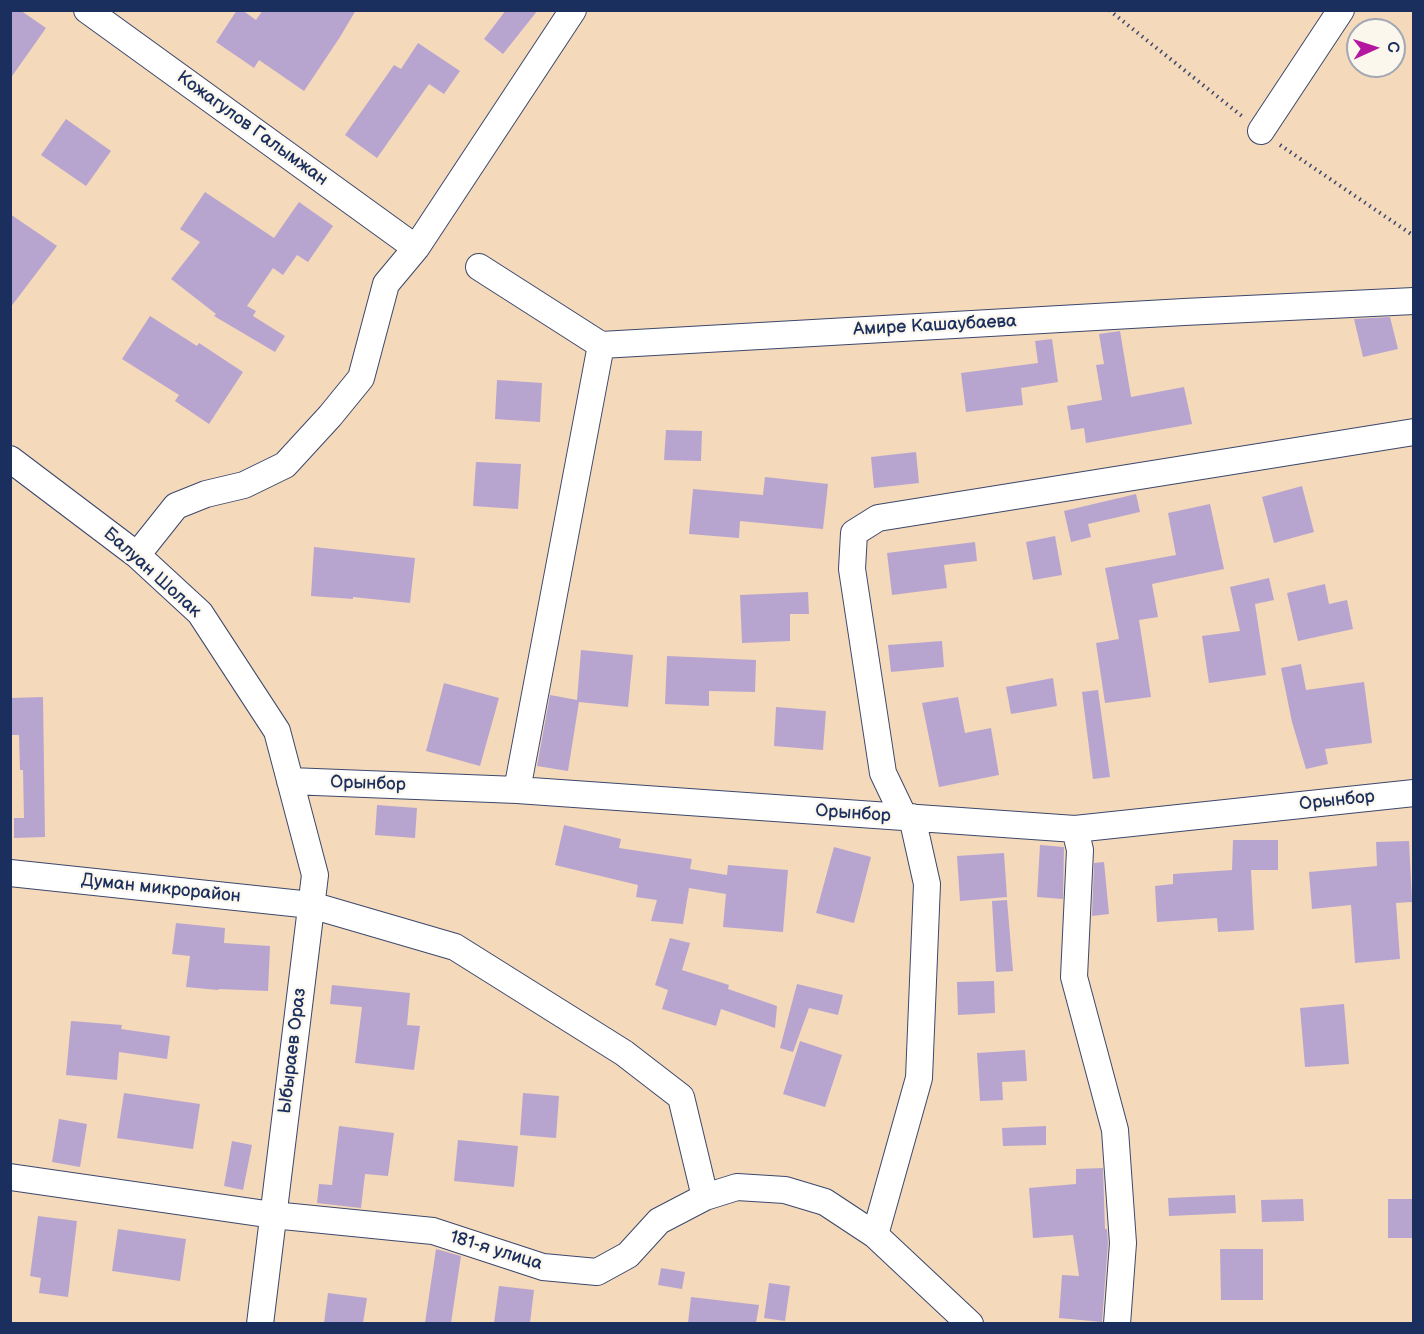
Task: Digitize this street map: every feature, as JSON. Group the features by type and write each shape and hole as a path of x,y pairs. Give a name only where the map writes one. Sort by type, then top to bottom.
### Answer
{"street":[{"name":"Кожагулов Галымжан","path":"87,10 416,248"},
{"path":"137,555 176,506 206,494 244,485 285,465 361,378 386,284 416,248 573,10"},
{"path":"1261,131 1341,10"},
{"path":"479,267 601,345 517,790"},
{"name":"Амире Кашаубаева","path":"601,345 1173,312 1413,301"},
{"path":"875,1235 919,1078 927,884 908,817 883,772 852,569 854,533 878,518 1413,432"},
{"name":"Балуан Шолак","path":"10,459 137,555 200,613 277,731 290,781"},
{"name":"Орынбор","path":"290,781 517,790 1075,829 1413,793"},
{"name":"Ыбыраев Ораз","path":"260,1323 315,875 290,781"},
{"path":"1075,829 1080,850 1074,976 1115,1130 1123,1243 1116,1323"},
{"name":"Думан микрорайон","path":"10,873 311,905 455,947 633,1060 681,1097 705,1197"},
{"path":"10,1177 273,1215"},
{"name":"181-я улица","path":"273,1215 434,1231 543,1267 597,1272 628,1255 659,1221 705,1197 737,1187 785,1190 825,1202 875,1235 970,1323"}],"building":[{"path":"10,10 20,10 46,28 10,79"},
{"path":"237,10 242,10 256,20 263,10 356,10 304,91 259,60 254,68 216,42"},
{"path":"506,10 538,10 503,54 484,39"},
{"path":"418,43 460,71 444,94 429,84 377,158 345,135 394,65 401,69"},
{"path":"66,119 111,151 86,186 41,155"},
{"path":"205,192 274,238 299,202 333,226 308,262 297,255 283,275 273,268 247,306 256,311 253,316 285,336 275,352 214,316 216,314 171,279 200,242 180,229"},
{"path":"10,214 57,246 10,308"},
{"path":"150,316 197,346 199,343 243,372 209,424 175,401 179,395 122,359"},
{"path":"1390,317 1398,349 1363,357 1354,319"},
{"path":"1120,331 1131,397 1184,387 1192,424 1086,443 1084,428 1071,430 1067,406 1102,400 1096,365 1104,364 1099,334"},
{"path":"1052,339 1058,382 1021,388 1023,405 966,412 961,373 1038,363 1035,341"},
{"path":"497,380 542,383 540,422 495,419"},
{"path":"666,430 702,431 701,461 664,460"},
{"path":"916,452 919,483 874,488 871,457"},
{"path":"476,462 521,464 518,509 473,506"},
{"path":"765,477 828,484 823,529 740,521 739,538 689,534 693,489 763,495"},
{"path":"1302,486 1314,532 1274,543 1262,497"},
{"path":"1136,494 1140,512 1088,524 1091,537 1071,542 1064,511"},
{"path":"1210,504 1224,569 1152,584 1158,617 1139,620 1151,697 1105,703 1096,643 1119,639 1105,568 1176,555 1168,513"},
{"path":"1055,536 1062,575 1033,580 1026,542"},
{"path":"975,542 977,561 944,565 947,588 892,595 887,553"},
{"path":"314,547 415,558 410,603 353,597 353,599 311,596"},
{"path":"1269,578 1274,600 1255,604 1266,675 1209,683 1202,636 1240,631 1230,587"},
{"path":"1325,584 1329,604 1347,600 1353,629 1298,641 1287,593"},
{"path":"808,592 809,614 790,614 790,641 742,643 740,595"},
{"path":"942,641 944,667 891,672 888,645"},
{"path":"581,650 633,655 628,707 579,702 568,771 537,766 550,695 577,700"},
{"path":"667,656 756,660 755,692 709,691 709,706 665,704"},
{"path":"1301,664 1306,690 1364,682 1372,743 1325,749 1328,764 1306,769 1292,722 1281,668"},
{"path":"1053,678 1057,706 1011,714 1006,687"},
{"path":"444,683 499,698 480,766 426,751"},
{"path":"1098,690 1110,777 1093,779 1082,692"},
{"path":"43,697 45,837 14,838 14,818 24,818 23,770 20,770 19,735 12,735 11,698"},
{"path":"958,697 965,733 991,728 999,775 939,787 922,703"},
{"path":"776,707 826,711 823,750 774,746"},
{"path":"377,805 417,808 415,838 375,835"},
{"path":"564,825 621,839 619,848 692,859 690,869 727,875 728,865 788,870 783,932 723,927 726,894 689,888 683,924 651,921 657,900 636,897 638,885 555,865"},
{"path":"1233,840 1278,840 1278,870 1251,870 1254,930 1218,932 1217,918 1157,922 1155,886 1173,884 1173,874 1232,870"},
{"path":"1409,841 1412,902 1396,903 1400,959 1355,963 1351,905 1312,909 1309,872 1377,866 1376,842"},
{"path":"1040,845 1064,847 1063,899 1037,897"},
{"path":"834,847 871,857 854,923 816,913"},
{"path":"1004,853 1007,897 960,901 957,856"},
{"path":"1104,862 1109,914 1092,916 1094,863"},
{"path":"1007,900 1013,971 996,972 992,901"},
{"path":"176,923 225,928 224,943 270,946 268,991 186,987 190,956 172,954"},
{"path":"670,938 690,943 682,970 729,985 728,989 777,1006 775,1028 721,1009 716,1026 662,1009 668,990 655,985"},
{"path":"994,981 995,1013 958,1015 957,982"},
{"path":"797,984 843,995 838,1015 809,1008 793,1052 780,1048"},
{"path":"332,985 410,993 407,1025 420,1026 414,1070 355,1063 362,1007 330,1004"},
{"path":"1344,1004 1349,1064 1305,1067 1300,1008"},
{"path":"71,1021 122,1025 121,1029 170,1036 167,1059 119,1052 117,1080 66,1075"},
{"path":"800,1041 842,1055 825,1107 783,1094"},
{"path":"1025,1050 1027,1081 1002,1082 1003,1100 980,1101 977,1053"},
{"path":"124,1093 200,1104 193,1149 117,1138"},
{"path":"523,1093 559,1096 556,1138 520,1135"},
{"path":"59,1119 87,1124 80,1167 52,1162"},
{"path":"339,1126 394,1133 388,1176 365,1174 361,1208 317,1203 319,1184 332,1185"},
{"path":"1046,1126 1046,1145 1003,1146 1002,1128"},
{"path":"458,1140 518,1146 514,1187 454,1181"},
{"path":"232,1141 252,1145 243,1190 224,1186"},
{"path":"1103,1168 1105,1229 1107,1229 1108,1243 1102,1322 1059,1318 1062,1275 1079,1276 1073,1235 1033,1238 1029,1188 1076,1184 1076,1169"},
{"path":"1235,1195 1236,1213 1169,1216 1168,1198"},
{"path":"1303,1199 1304,1221 1262,1222 1261,1200"},
{"path":"1388,1199 1413,1199 1413,1238 1388,1238"},
{"path":"38,1216 77,1221 68,1297 39,1293 41,1278 30,1276"},
{"path":"118,1229 186,1239 180,1281 112,1271"},
{"path":"436,1249 461,1256 451,1323 425,1323"},
{"path":"1220,1249 1263,1249 1263,1300 1221,1300"},
{"path":"661,1268 685,1272 682,1289 658,1285"},
{"path":"769,1283 790,1286 785,1321 764,1318"},
{"path":"499,1286 534,1290 530,1323 494,1323"},
{"path":"328,1293 367,1298 363,1323 324,1323"},
{"path":"691,1297 759,1305 756,1323 688,1323"}]}
